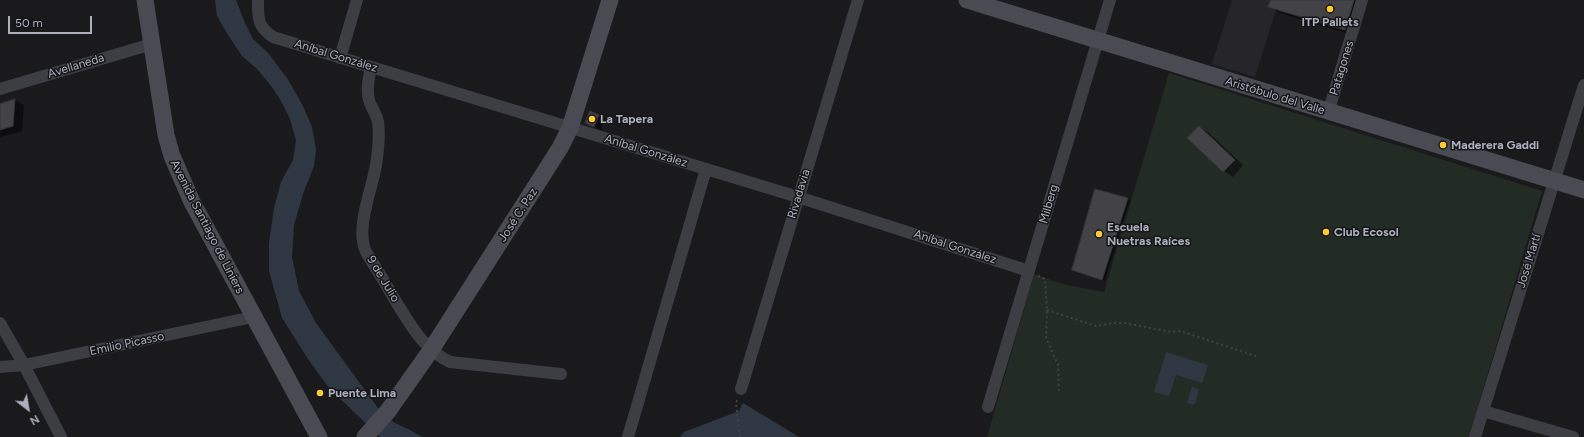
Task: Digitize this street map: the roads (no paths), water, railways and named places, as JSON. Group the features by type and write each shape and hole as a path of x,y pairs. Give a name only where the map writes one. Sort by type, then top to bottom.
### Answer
{"street":[{"name":"Avenida Santiago de Liniers","path":"145,0 166,135 172,156 192,202 319,437"},
{"name":"Aníbal González","path":"258,0 259,21 264,31 273,37 798,197 1029,271"},
{"path":"340,58 357,0"},
{"name":"José C. Paz","path":"365,437 388,411 431,350 560,148 570,128 610,0"},
{"name":"Rivadavia","path":"741,389 858,0"},
{"name":"Aristóbulo del Valle","path":"966,0 984,2 1097,40 1584,190"},
{"name":"Milberg","path":"988,407 1110,0"},
{"name":"Patagones","path":"1328,112 1362,0"},
{"name":"Avellaneda","path":"0,89 152,44"},
{"name":"9 de Julio","path":"371,67 368,89 369,101 379,124 376,165 365,214 363,244 366,252 418,336 431,350 442,358 450,362 561,374"},
{"name":"José Martí","path":"1476,437 1584,85"},
{"path":"628,437 706,169"},
{"name":"Emilio Picasso","path":"0,367 24,365 253,317"},
{"path":"0,323 24,365 61,437"},
{"path":"1483,411 1573,437"}],"place":[{"name":"ITP Pallets","path":"1330,9"},
{"name":"La Tapera","path":"592,119"},
{"name":"Maderera Gaddi","path":"1443,145"},
{"name":"Club Ecosol","path":"1326,232"},
{"name":"Escuela Nuetras Raíces","path":"1099,234"},
{"name":"Puente Lima","path":"320,393"}]}
